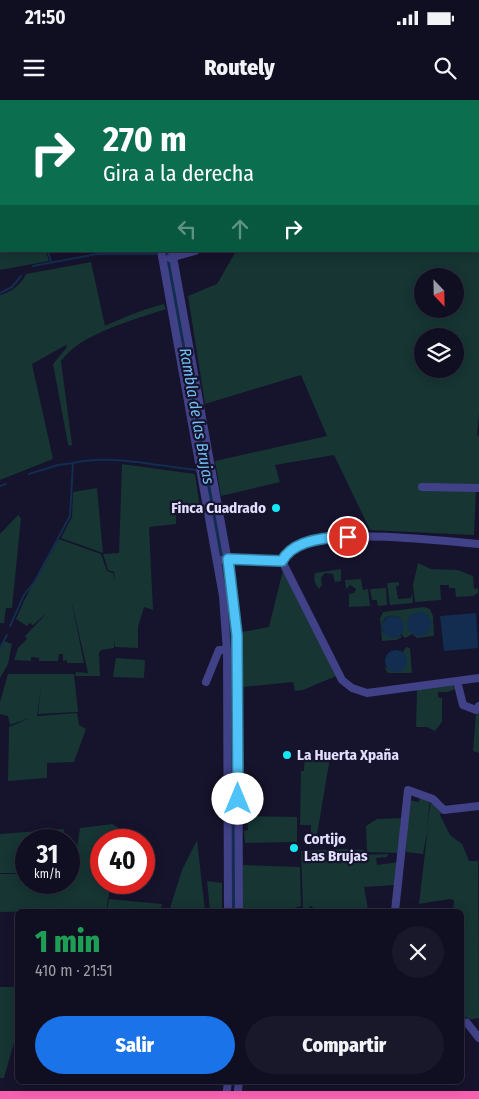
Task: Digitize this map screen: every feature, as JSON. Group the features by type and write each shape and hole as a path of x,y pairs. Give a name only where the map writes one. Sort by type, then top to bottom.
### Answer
{"highway":[{"path":"0,1096 224,1093 479,1096"}],"street":[{"path":"190,252 168,256 237,635 239,909"},
{"path":"422,487 479,488"},
{"path":"282,561 286,554 296,546 331,537 383,536 479,544"},
{"path":"222,560 282,561"},
{"path":"222,560 222,596 227,650 228,909"},
{"path":"282,561 342,680 352,688 367,693 479,678"},
{"path":"206,682 219,650 227,650"},
{"path":"457,681 463,705 476,710 479,706"},
{"path":"395,909 408,790 433,799 444,810 479,806"},
{"path":"464,1022 479,1038"},
{"path":"224,1093 227,1084"},
{"path":"240,1084 242,1093"}],"green space":[{"path":"0,252 46,252 49,261 0,270"},
{"path":"235,252 479,252 479,413 477,435 479,436 479,485 476,491 474,535 370,530 334,455 275,465 280,482 221,496 215,461 327,436 301,375 205,404 188,296 217,284"},
{"path":"91,262 105,326 134,313 164,304 166,309 95,335 70,351 61,361 72,445 69,446 68,444 53,364 67,347 66,345 32,364 53,459 0,480 0,295 15,288 26,274"},
{"path":"122,464 195,474 200,508 176,510 176,524 149,527 153,610 144,607 138,627 138,648 115,647 114,640 114,648 101,650 99,653 100,676 75,676 76,672 88,673 71,599 84,663 67,663 67,660 63,661 63,654 59,654 58,661 39,661 39,658 31,657 31,661 14,660 18,648 27,639 25,636 47,613 33,625 30,623 27,626 16,619 30,589 59,539 101,554 107,571 113,573 115,580 114,572 108,570 103,554 119,553"},
{"path":"97,488 103,553 61,538 72,517 73,492"},
{"path":"18,515 21,518 12,608 6,608 4,623 0,623 0,534"},
{"path":"418,563 431,569 458,570 473,576 474,589 478,588 478,593 473,596 456,597 455,588 449,588 449,585 440,585 441,600 415,602 413,585"},
{"path":"341,569 341,581 335,582 333,574 325,573 321,578 322,585 319,589 314,577 315,573"},
{"path":"283,570 336,676 303,690 295,691 293,682 243,687 242,632 269,627"},
{"path":"361,579 363,590 368,589 370,606 349,607 349,594 354,593 356,589 350,585 346,589 345,580"},
{"path":"399,582 399,586 396,586 398,599 411,598 412,592 413,603 390,605 387,583"},
{"path":"386,588 387,605 378,606 377,600 372,600 370,589"},
{"path":"424,607 430,609 433,616 434,636 417,638 413,635 429,630 431,622 427,615 408,620 408,628 413,634 405,638 401,634 400,618 389,616 382,623 382,631 402,637 396,640 382,641 380,618 383,612"},
{"path":"4,641 12,644 8,664 0,678 0,648"},
{"path":"406,647 410,648 412,673 388,673 384,667 387,668 405,655 403,652"},
{"path":"116,658 145,660 144,678 113,677"},
{"path":"8,674 74,674 78,712 38,714 41,689 37,716 77,713 79,725 86,729 74,762 47,763 47,778 8,781 9,727 30,718 10,725 8,716 0,714 0,702"},
{"path":"453,685 455,689 448,692 438,692 438,697 442,698 442,722 435,731 427,727 416,727 417,689"},
{"path":"479,711 479,753 473,751 476,713"},
{"path":"305,750 331,752 317,835 311,835 311,825 300,825 301,771 304,771"},
{"path":"420,796 430,799 427,827 431,800 442,811 440,815 450,835 462,844 469,861 478,861 479,1018 468,1020 464,1015 464,909 453,909 454,900 450,899 419,904 428,827 423,854 406,852 408,800 419,802"},
{"path":"247,816 297,817 297,842 245,843 244,831 248,830"},
{"path":"401,818 398,853 367,852 366,826 377,819"},
{"path":"112,824 119,828 90,829 90,894 109,894 106,909 15,909 15,912 0,912 0,874 15,874 15,894 80,894 80,829"},
{"path":"15,833 15,873 0,873 0,834"},
{"path":"197,840 205,909 170,909 182,870"},
{"path":"344,849 364,850 366,855 388,854 387,857 376,858 377,865 398,862 395,885 364,887 368,909 313,909 312,906 303,909 301,851"},
{"path":"243,865 300,867 301,906 292,909 243,909"},
{"path":"207,881 222,883 222,909 210,909"},
{"path":"109,899 162,904 161,909 107,909"},
{"path":"0,987 15,987 15,1039 4,1078 0,1078"}],"water":[{"name":"Rambla de las Brujas","path":"163,252 170,252 225,555 235,630 237,909 230,909 229,649"},
{"path":"419,612 427,616 431,624 427,632 419,636 411,632 407,624 411,616"},
{"path":"476,613 478,648 444,651 440,616"},
{"path":"389,616 397,616 404,623 404,631 397,638 389,638 382,631 382,623"},
{"path":"396,650 404,653 407,661 404,669 396,672 388,669 385,661 388,653"}],"waterway":[{"path":"48,252 51,262"},
{"path":"33,266 97,254 156,254"},
{"path":"0,293 12,287 21,276"},
{"name":"Rambla de las Brujas","path":"10,626 24,595 35,581 70,516 73,463 119,460 196,470"},
{"path":"29,474 58,465 73,463"},
{"path":"0,486 6,484"},
{"path":"0,648 7,635"}],"place":[{"name":"Finca Cuadrado","path":"276,508"},
{"name":"La Huerta Xpaña","path":"287,755"},
{"name":"Cortijo Las Brujas","path":"294,848"}],"route":[{"path":"238,799 237,635 234,595 228,559 282,561 286,554 296,546 331,537 348,537"}]}
